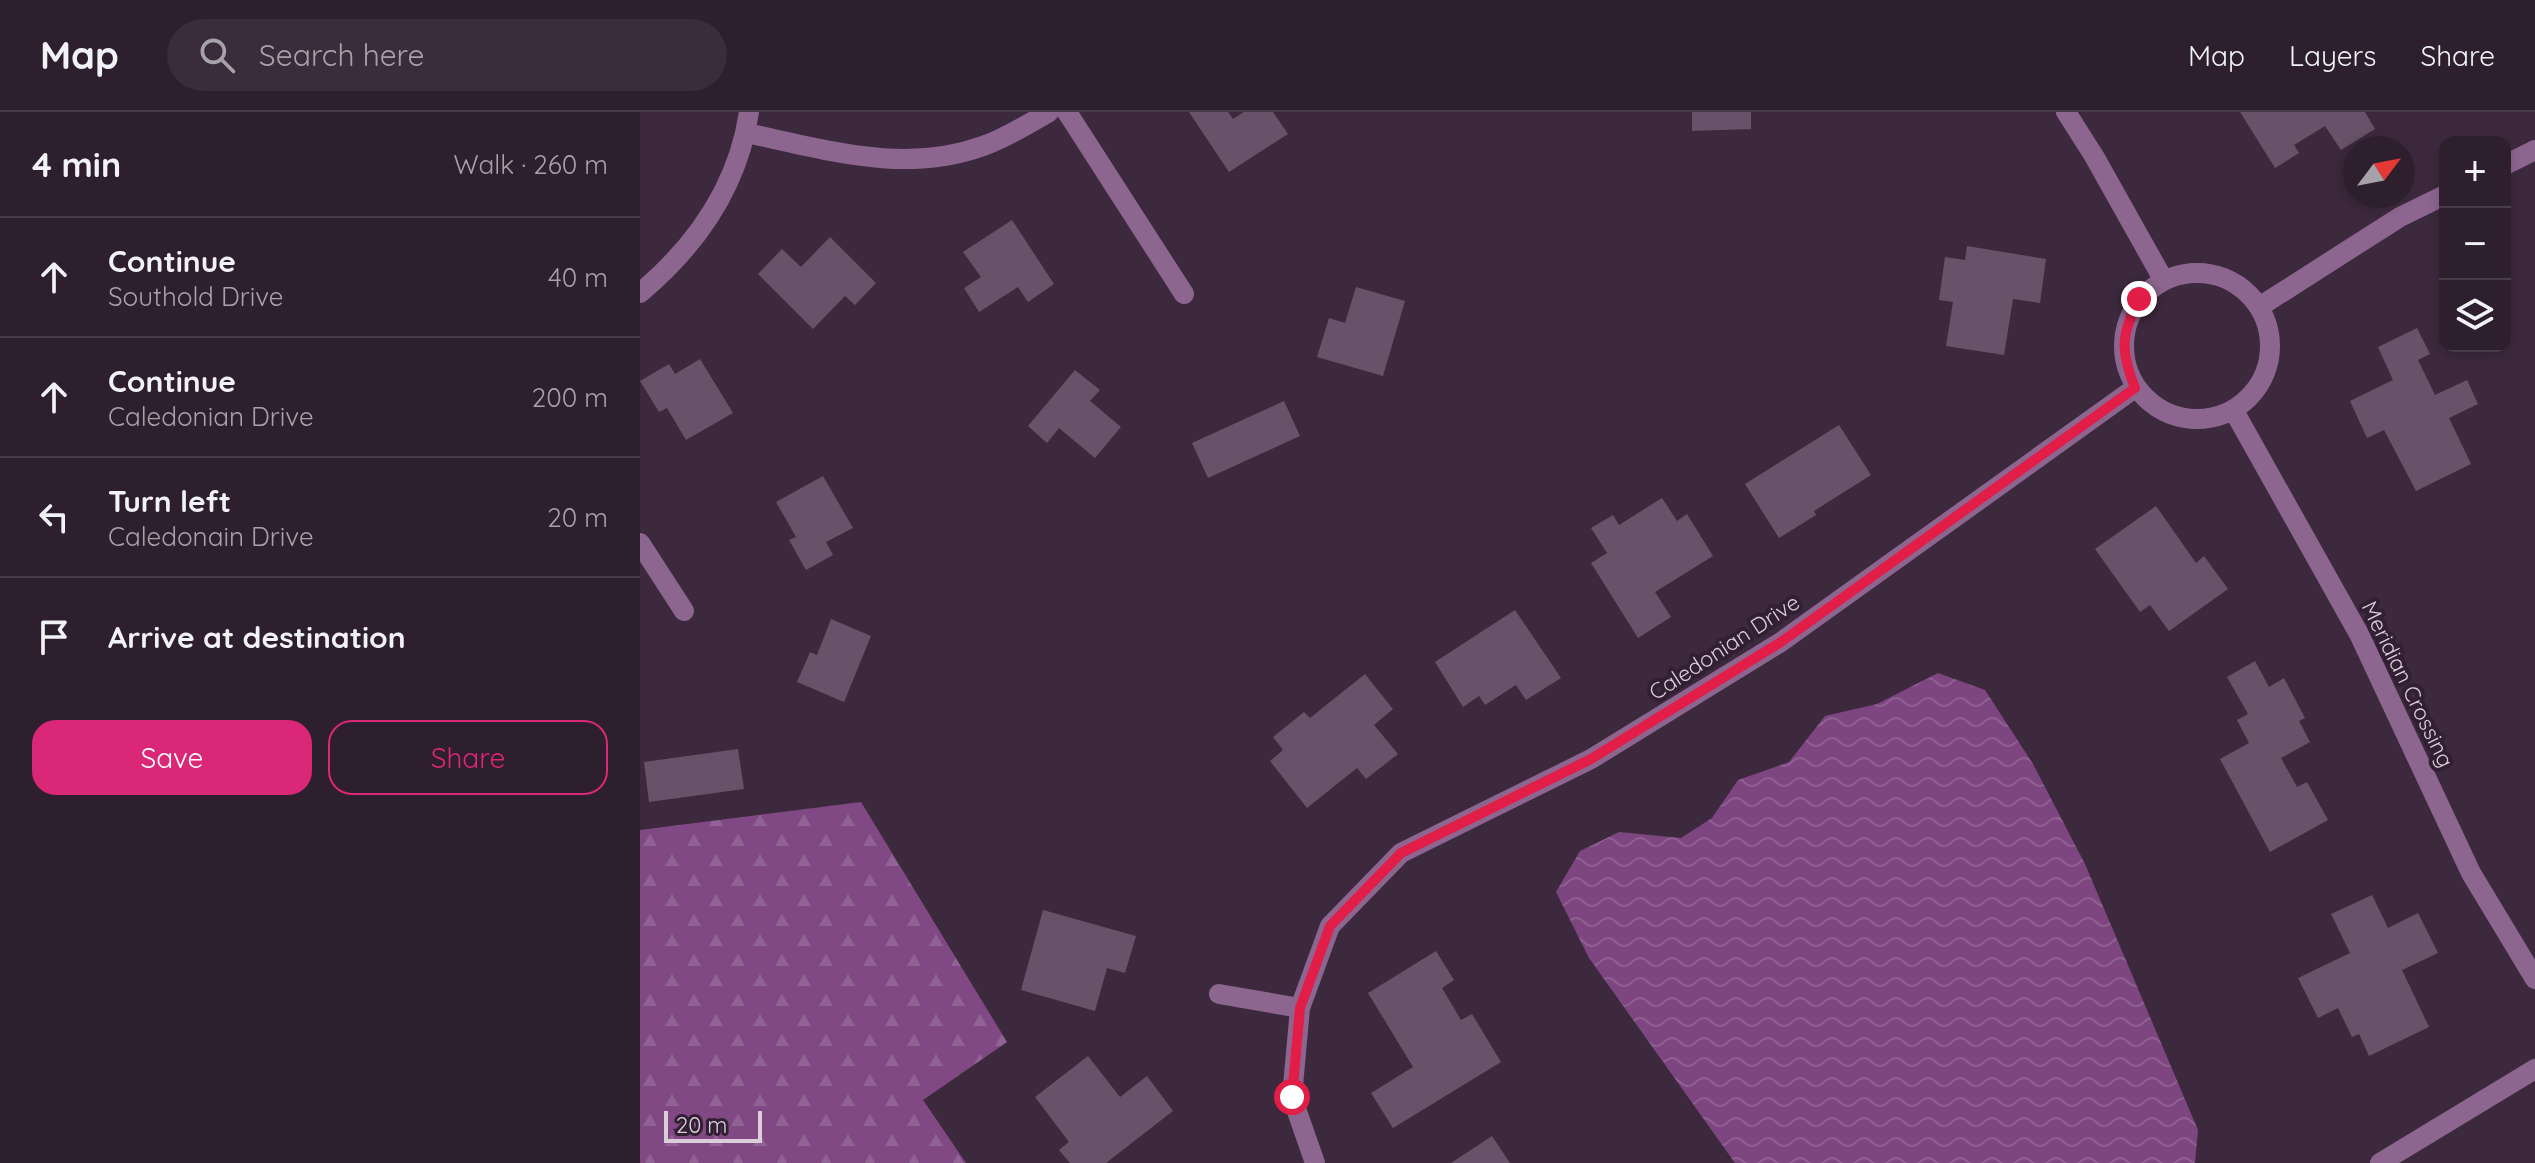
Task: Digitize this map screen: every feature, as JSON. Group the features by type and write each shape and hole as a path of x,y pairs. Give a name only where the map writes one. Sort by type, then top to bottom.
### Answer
{"street":[{"path":"640,293 667,271 696,238 718,202 747,122 873,159 909,161 945,157 985,146 1049,112"},
{"path":"1067,112 1184,294"},
{"path":"2066,112 2163,279"},
{"path":"2511,162 2535,150"},
{"path":"2259,307 2400,217 2439,198"},
{"path":"2189,272 2217,275 2241,287 2259,307 2270,335 2269,364 2256,391 2234,411 2208,420 2180,419 2155,408 2135,388 2123,359 2125,327 2139,299 2163,279 2189,272"},
{"name":"Caledonian Drive","path":"1300,1008 1330,926 1401,853 1591,759 1781,642 2135,388"},
{"name":"Meridian Crossing","path":"2234,411 2359,634 2471,873 2535,979"},
{"path":"640,543 684,611"},
{"path":"1219,994 1300,1008 1292,1097 1315,1163"},
{"path":"2380,1163 2535,1069"}],"green space":[{"path":"861,802 1007,1042 923,1100 966,1163 640,1163 640,830"}],"water":[{"path":"1938,673 1985,690 2033,764 2085,864 2198,1130 2195,1163 1735,1163 1589,958 1556,892 1580,851 1619,832 1681,838 1712,818 1738,780 1789,762 1825,716 1877,704"}],"building":[{"path":"1189,112 1228,112 1233,119 1244,112 1273,112 1288,134 1229,172"},
{"path":"1692,112 1751,112 1751,129 1692,131"},
{"path":"2240,112 2365,112 2375,129 2364,136 2343,136 2341,150 2325,126 2294,145 2299,153 2275,168"},
{"path":"1012,220 1054,284 1028,302 1018,287 979,312 964,288 981,277 963,252"},
{"path":"830,237 876,283 855,305 845,296 813,329 758,274 782,249 801,267"},
{"path":"1967,246 2046,259 2040,303 2013,299 2004,355 1946,346 1953,302 1939,300 1945,257 1965,260"},
{"path":"1356,287 1405,301 1383,376 1317,357 1329,318 1345,323"},
{"path":"2417,328 2430,354 2418,360 2435,395 2467,380 2478,404 2449,418 2471,464 2416,491 2384,430 2367,438 2350,401 2393,380 2378,347"},
{"path":"700,359 733,413 686,440 667,408 659,412 640,381 669,364 675,374"},
{"path":"1075,370 1100,390 1090,401 1121,427 1095,458 1059,428 1047,443 1028,426"},
{"path":"1284,401 1300,436 1208,478 1192,443"},
{"path":"1839,425 1871,475 1814,511 1816,515 1779,538 1745,484"},
{"path":"823,476 853,528 826,542 833,555 806,570 789,540 796,537 776,502"},
{"path":"1662,498 1677,521 1687,514 1713,556 1655,592 1671,617 1638,638 1591,563 1607,553 1591,528 1613,515 1619,525"},
{"path":"2156,506 2196,563 2204,556 2228,589 2169,631 2150,605 2140,612 2095,549"},
{"path":"1515,610 1561,678 1526,700 1516,685 1485,705 1479,696 1463,707 1435,662"},
{"path":"831,619 871,636 844,702 797,682 810,652 817,655"},
{"path":"2255,661 2269,687 2284,678 2305,718 2299,721 2310,742 2281,758 2297,787 2307,782 2328,820 2270,852 2220,759 2249,743 2237,720 2248,714 2227,677"},
{"path":"1365,674 1393,709 1374,725 1398,754 1366,779 1357,768 1307,808 1270,761 1283,750 1273,737 1304,712 1310,718"},
{"path":"738,749 744,789 649,802 644,762"},
{"path":"2372,895 2388,928 2418,913 2438,953 2402,970 2429,1027 2369,1056 2359,1034 2352,1037 2338,1008 2318,1018 2298,978 2350,953 2331,914"},
{"path":"1043,910 1136,936 1125,973 1107,968 1095,1011 1021,990"},
{"path":"1436,951 1454,980 1442,988 1461,1020 1472,1014 1501,1062 1393,1128 1371,1093 1413,1067 1368,993"},
{"path":"1088,1056 1120,1097 1147,1076 1173,1111 1106,1163 1070,1163 1059,1150 1069,1142 1035,1097"},
{"path":"1492,1136 1510,1163 1451,1163"}],"route":[{"path":"1292,1097 1300,1008 1330,926 1401,853 1591,759 1781,642 2135,388 2123,359 2125,327 2139,299"}]}
